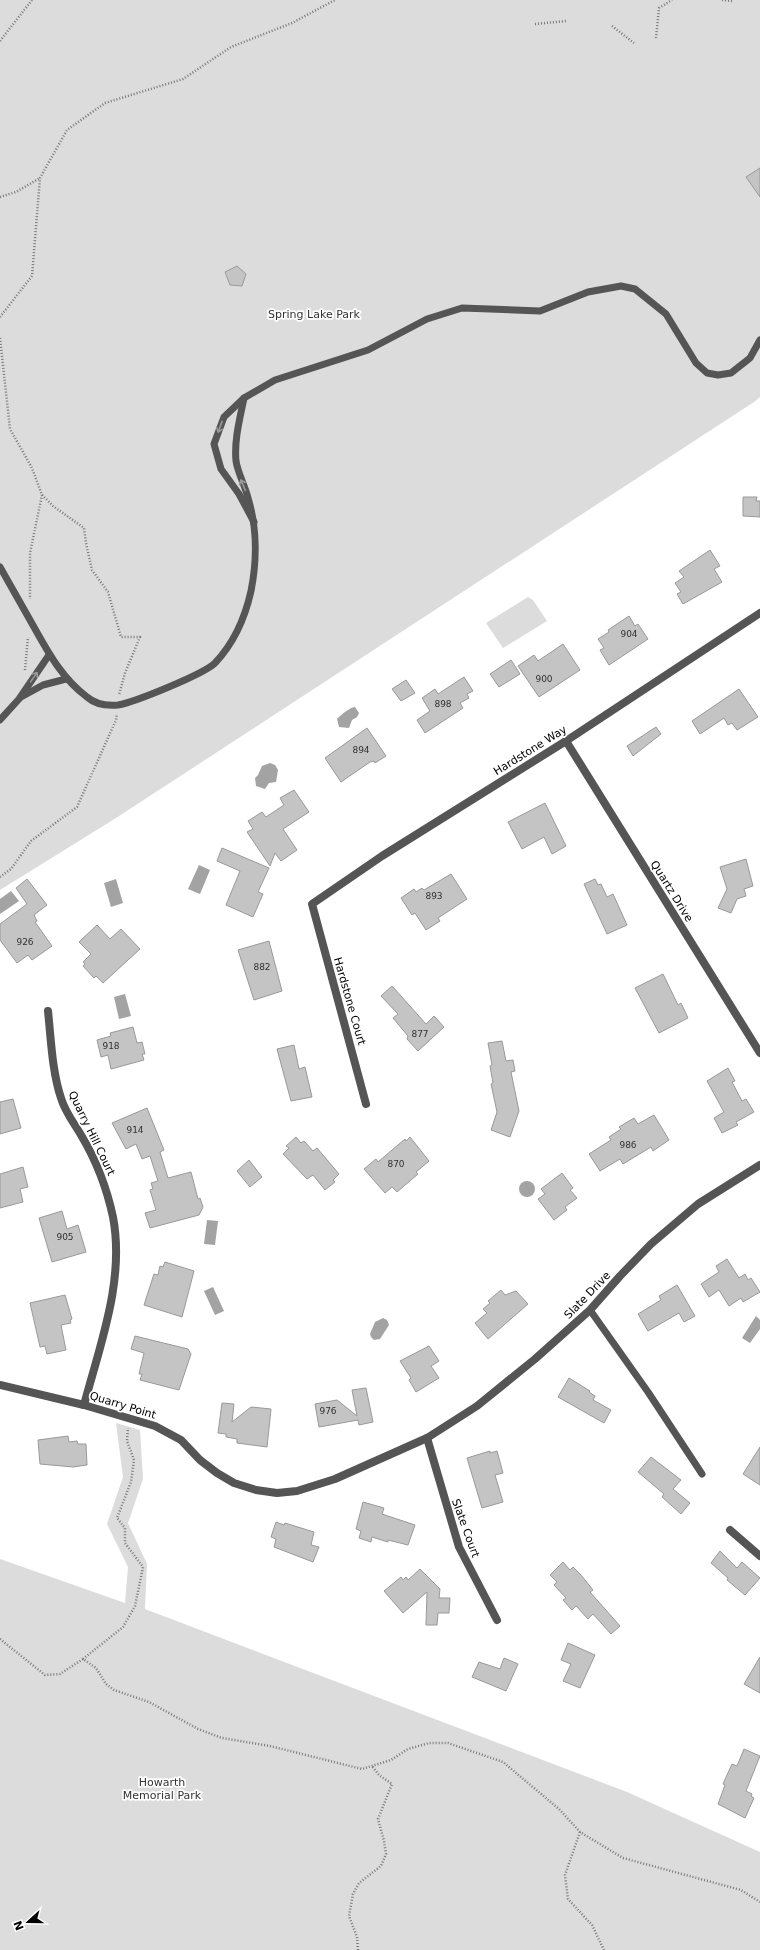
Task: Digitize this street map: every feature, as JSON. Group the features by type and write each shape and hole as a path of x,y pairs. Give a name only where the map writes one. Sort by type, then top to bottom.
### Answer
{"street":[{"name":"Hardstone Way","path":"312,904 382,856 566,741 760,613"},
{"name":"Quartz Drive","path":"566,741 760,1053"},
{"name":"Hardstone Court","path":"312,904 366,1104"},
{"name":"Quarry Hill Court","path":"48,1011 55,1071 61,1098 98,1169 113,1217 116,1240 116,1264 113,1288 84,1405"},
{"name":"Slate Drive","path":"427,1438 482,1401 535,1359 590,1310 651,1244 698,1204 760,1164"},
{"name":"Quarry Point","path":"0,1385 84,1405 155,1426 182,1440 200,1460 217,1473 234,1483 256,1490 277,1493 298,1491 335,1479 427,1438"},
{"name":"Slate Court","path":"427,1438 459,1547 497,1620"},
{"path":"730,1530 760,1556"}],"lane":[{"path":"254,522 239,494 221,469 214,444 224,417 244,398 276,380 368,350 427,319 462,308 540,311 588,292 621,286 635,289 666,314 696,363 707,372 718,376 730,373 750,358 760,340"},
{"path":"0,567 50,655 66,679 88,698 99,704 118,705 195,676 214,664 232,641 242,622 251,590 255,558 254,522 236,462 236,445 244,398"},
{"path":"0,720 19,698 50,655"},
{"path":"19,698 43,685 66,679"},
{"path":"590,1310 648,1392 702,1474"}],"path":[{"path":"0,41 32,0"},
{"path":"0,317 32,276 40,178 67,130 105,103 182,79 231,48 292,23 335,0"},
{"path":"656,38 659,8 672,0"},
{"path":"723,0 733,0"},
{"path":"535,24 566,21"},
{"path":"612,26 634,43"},
{"path":"0,197 16,192 40,178"},
{"path":"0,338 10,429 32,468 42,495 84,528 92,570 108,592 121,637 140,637 125,673 118,697"},
{"path":"25,674 30,619 30,553 42,495"},
{"path":"0,878 11,869 31,840 77,807 116,720 117,713"},
{"path":"0,1639 46,1675 60,1674 83,1659 124,1627 135,1606 143,1567 124,1543 125,1528 117,1518 131,1482 134,1460 127,1441 128,1417"},
{"path":"83,1659 96,1668 106,1684 114,1690 149,1702 198,1729 222,1738 270,1746 362,1770 391,1760 408,1748 428,1742 448,1744 503,1762 559,1809 580,1832 623,1858 741,1890 760,1902"},
{"path":"358,1950 357,1937 349,1916 353,1894 359,1883 381,1866 386,1854 378,1818 392,1784 379,1775 372,1766"},
{"path":"580,1832 565,1875 568,1899 592,1925 604,1950"}],"green space":[{"name":"Spring Lake Park","path":"0,0 760,0 760,397 116,818 0,890"},
{"path":"528,597 533,600 547,621 503,648 486,623"},
{"name":"Howarth Memorial Park","path":"116,1423 140,1430 143,1479 128,1523 147,1564 145,1609 627,1792 760,1852 760,1950 0,1950 0,1559 125,1603 128,1567 107,1524 123,1477"}],"shaded area":[{"path":"355,707 359,713 357,717 352,720 349,728 339,727 337,719 343,713"},
{"path":"270,763 275,765 278,770 276,782 269,783 265,789 256,786 255,778 262,766"},
{"path":"199,865 210,870 200,894 188,889"},
{"path":"116,879 123,903 111,907 104,883"},
{"path":"11,891 19,901 0,914 0,899"},
{"path":"125,994 131,1016 119,1019 114,997"},
{"path":"524,1181 530,1181 535,1186 533,1195 530,1197 524,1197 519,1192 519,1186"},
{"path":"207,1220 218,1221 215,1245 204,1244"},
{"path":"213,1287 224,1311 215,1315 204,1291"},
{"path":"756,1316 760,1320 760,1329 750,1343 742,1338"},
{"path":"383,1318 387,1320 389,1325 380,1339 374,1340 370,1334 375,1322"}],"building":[{"path":"760,168 760,197 746,177"},
{"path":"237,266 246,274 242,286 230,285 225,272"},
{"path":"743,497 757,497 756,501 760,501 760,517 743,516"},
{"path":"710,550 720,566 714,569 722,582 683,604 677,594 681,592 675,583 684,577 679,571"},
{"path":"629,616 635,626 638,624 648,639 609,665 600,650 604,648 598,639 609,632 608,630"},
{"path":"563,644 580,670 539,697 518,666 534,655 538,661"},
{"path":"511,660 520,674 499,687 490,674"},
{"path":"464,677 473,691 467,694 469,698 460,703 463,708 425,733 417,720 430,711 422,698 435,689 438,694"},
{"path":"406,680 415,693 401,701 392,689"},
{"path":"739,689 758,717 737,730 732,723 728,725 724,718 700,734 692,721"},
{"path":"656,727 661,734 633,756 627,746"},
{"path":"367,728 386,756 375,763 374,761 370,762 341,782 325,758"},
{"path":"294,790 309,812 283,829 297,850 281,861 275,853 270,866 247,832 253,829 248,821 262,812 266,817 284,805 280,798"},
{"path":"545,803 566,846 552,854 544,837 522,849 508,822"},
{"path":"222,848 269,868 258,892 263,894 253,917 226,905 240,871 217,861"},
{"path":"746,859 753,886 744,889 746,896 737,899 731,913 718,908 727,889 720,867"},
{"path":"451,874 467,899 438,918 440,921 426,930 415,913 412,915 401,898 414,889 416,892 422,888 424,890"},
{"path":"27,879 47,905 34,915 37,921 35,922 52,946 32,960 28,955 17,963 0,940 0,924 27,904 16,888"},
{"path":"595,879 598,885 601,884 607,897 613,894 627,925 607,934 584,884"},
{"path":"97,925 110,939 121,929 140,949 103,983 96,976 94,978 83,966 85,964 83,962 91,954 79,942"},
{"path":"269,941 282,991 254,1000 238,950"},
{"path":"663,974 678,1005 681,1003 688,1018 659,1033 635,988"},
{"path":"392,986 426,1024 434,1016 444,1027 418,1051 407,1039 408,1036 393,1018 398,1014 381,996"},
{"path":"133,1027 137,1043 142,1042 145,1054 142,1054 144,1060 111,1069 108,1055 101,1057 97,1040 111,1036 110,1033"},
{"path":"502,1041 506,1061 513,1060 515,1071 511,1072 519,1111 510,1137 491,1130 497,1112 491,1084 493,1083 490,1066 492,1065 488,1043"},
{"path":"294,1045 299,1069 305,1067 312,1097 291,1101 277,1049"},
{"path":"728,1068 735,1081 732,1082 742,1101 746,1099 754,1112 736,1122 738,1125 722,1133 714,1118 724,1112 707,1081"},
{"path":"13,1099 21,1128 0,1134 0,1102"},
{"path":"147,1108 164,1150 160,1152 168,1178 191,1172 198,1199 200,1198 203,1207 199,1215 150,1228 145,1213 156,1210 150,1190 153,1189 151,1183 158,1181 150,1156 142,1159 136,1144 126,1149 112,1123"},
{"path":"654,1115 669,1140 653,1151 651,1147 623,1164 620,1159 600,1171 589,1154 611,1140 609,1137 621,1129 619,1127 634,1118 638,1124"},
{"path":"296,1137 301,1143 304,1141 313,1151 317,1148 339,1174 333,1180 335,1182 325,1190 313,1175 307,1179 283,1154 289,1148 286,1146"},
{"path":"410,1137 429,1161 416,1172 418,1174 397,1192 392,1187 385,1193 364,1169 376,1159 378,1162 405,1139 406,1141"},
{"path":"249,1160 262,1177 250,1187 237,1171"},
{"path":"23,1167 28,1187 20,1189 23,1202 0,1208 0,1174"},
{"path":"562,1173 573,1188 570,1190 577,1198 565,1207 567,1210 554,1220 538,1199 545,1194 541,1189"},
{"path":"62,1211 67,1229 78,1225 86,1252 52,1262 39,1218"},
{"path":"727,1259 739,1278 745,1274 748,1280 751,1278 760,1292 743,1302 741,1298 729,1306 719,1290 709,1297 701,1284 719,1272 716,1266"},
{"path":"165,1262 194,1271 182,1317 144,1305 154,1274 158,1275 160,1266 163,1267"},
{"path":"677,1285 695,1316 684,1322 679,1313 648,1331 638,1314 661,1300 659,1296"},
{"path":"501,1290 505,1295 516,1291 528,1304 488,1339 475,1323 487,1313 483,1309 490,1303 488,1301"},
{"path":"65,1295 72,1319 70,1320 71,1323 61,1325 66,1350 47,1354 45,1346 40,1347 30,1303"},
{"path":"135,1336 188,1349 191,1354 179,1390 140,1380 142,1374 139,1374 144,1353 131,1349"},
{"path":"429,1346 439,1361 431,1366 439,1378 416,1392 409,1380 411,1378 400,1361"},
{"path":"569,1378 590,1391 589,1392 595,1396 593,1400 611,1410 604,1423 558,1397"},
{"path":"366,1388 373,1422 359,1425 358,1420 319,1427 315,1404 337,1400 357,1416 352,1390"},
{"path":"222,1403 234,1404 232,1422 251,1407 271,1409 267,1447 237,1443 237,1439 226,1437 226,1434 218,1433"},
{"path":"68,1436 69,1442 77,1441 78,1444 86,1444 87,1465 73,1467 40,1464 38,1440"},
{"path":"760,1447 760,1485 743,1474"},
{"path":"490,1451 490,1453 497,1451 503,1473 495,1475 503,1502 482,1508 467,1458"},
{"path":"651,1457 681,1480 673,1489 690,1503 681,1514 662,1497 664,1494 638,1472"},
{"path":"363,1502 384,1508 382,1514 415,1525 408,1545 388,1540 388,1542 372,1537 371,1542 359,1538 361,1531 356,1529"},
{"path":"276,1522 284,1525 285,1523 314,1532 311,1545 319,1547 313,1562 274,1547 276,1539 271,1537"},
{"path":"720,1551 737,1568 742,1562 760,1578 745,1595 727,1580 728,1578 711,1563"},
{"path":"563,1562 570,1570 573,1567 581,1575 593,1590 590,1592 620,1626 611,1634 593,1614 588,1619 576,1606 572,1610 563,1600 566,1598 554,1585 557,1582 550,1575"},
{"path":"420,1569 440,1589 439,1598 450,1598 449,1613 438,1613 437,1625 426,1625 427,1592 403,1613 384,1591 401,1577 403,1580 406,1577 408,1580"},
{"path":"568,1643 595,1655 580,1688 563,1681 571,1664 561,1660"},
{"path":"760,1657 760,1693 744,1684"},
{"path":"504,1658 518,1664 506,1691 472,1677 479,1662 500,1669"},
{"path":"744,1749 760,1756 746,1791 752,1794 751,1796 754,1798 745,1818 718,1804 725,1785 723,1784 732,1764 737,1766"}]}
